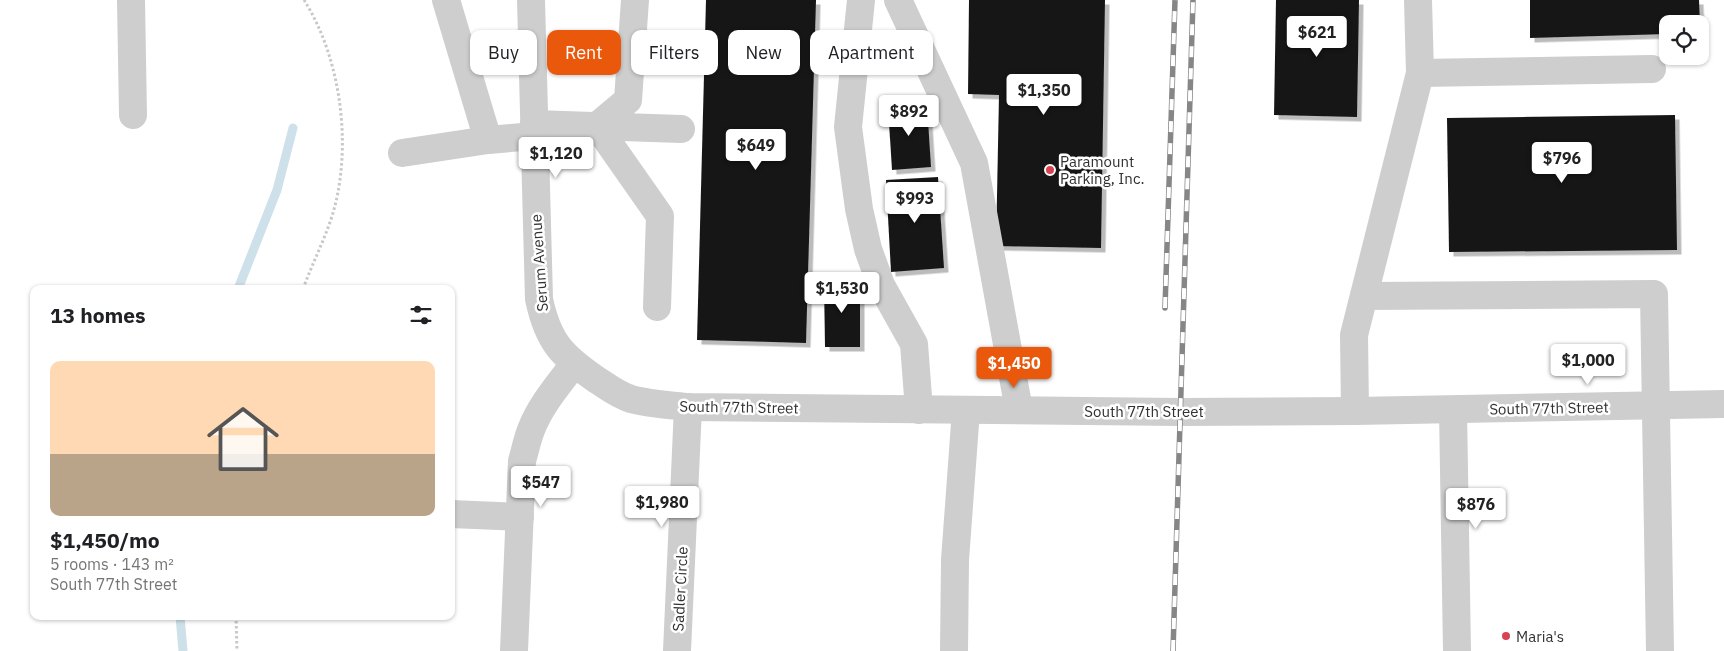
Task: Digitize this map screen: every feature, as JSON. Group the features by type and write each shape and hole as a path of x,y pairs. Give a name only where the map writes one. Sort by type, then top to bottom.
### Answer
{"street":[{"path":"131,0 133,115"},
{"path":"446,0 488,140"},
{"name":"Serum Avenue","path":"531,0 539,299 543,322 556,346 574,364"},
{"path":"597,126 628,100 635,0"},
{"path":"861,0 848,128 859,209 868,249 880,285 914,344 919,410"},
{"path":"898,0 974,163 1019,410"},
{"path":"1355,411 1354,335 1420,73 1418,0"},
{"path":"1420,73 1652,69"},
{"path":"402,153 488,140 534,130 597,126 681,129"},
{"path":"597,126 660,216 657,307"},
{"path":"1364,296 1654,294 1660,651"},
{"path":"514,651 522,461 531,431 544,404 574,364"},
{"name":"South 77th Street","path":"574,364 618,394 632,399 688,407 919,410 1355,411 1724,404"},
{"name":"Sadler Circle","path":"677,651 688,407"},
{"path":"954,651 955,560 966,410"},
{"path":"1453,410 1457,651"},
{"path":"455,514 520,517"}],"path":[{"path":"304,0 322,33 333,71 340,109 343,151 338,190 329,225 304,285"},
{"path":"236,620 237,651"}],"building":[{"path":"706,0 816,0 815,30 810,30 810,75 814,75 806,343 697,340 704,75 718,75 718,30 705,30"},
{"name":"Paramount Parking, Inc.","path":"969,0 1105,0 1101,248 996,246 999,95 968,94"},
{"path":"1276,0 1359,0 1357,117 1274,115"},
{"path":"1530,0 1699,0 1700,15 1659,15 1659,34 1530,38"},
{"path":"927,105 931,167 892,170 888,107"},
{"path":"1675,115 1677,250 1449,252 1447,118"},
{"path":"938,177 944,268 891,272 886,180"},
{"path":"860,281 860,347 825,347 824,282"}],"waterway":[{"path":"240,285 277,190 293,128"},
{"path":"180,620 183,651"}],"railway":[{"path":"1165,308 1175,0"},
{"path":"1173,651 1193,0"}],"place":[{"name":"Paramount Parking, Inc.","path":"1050,170"},
{"name":"Maria's","path":"1506,636"}]}
